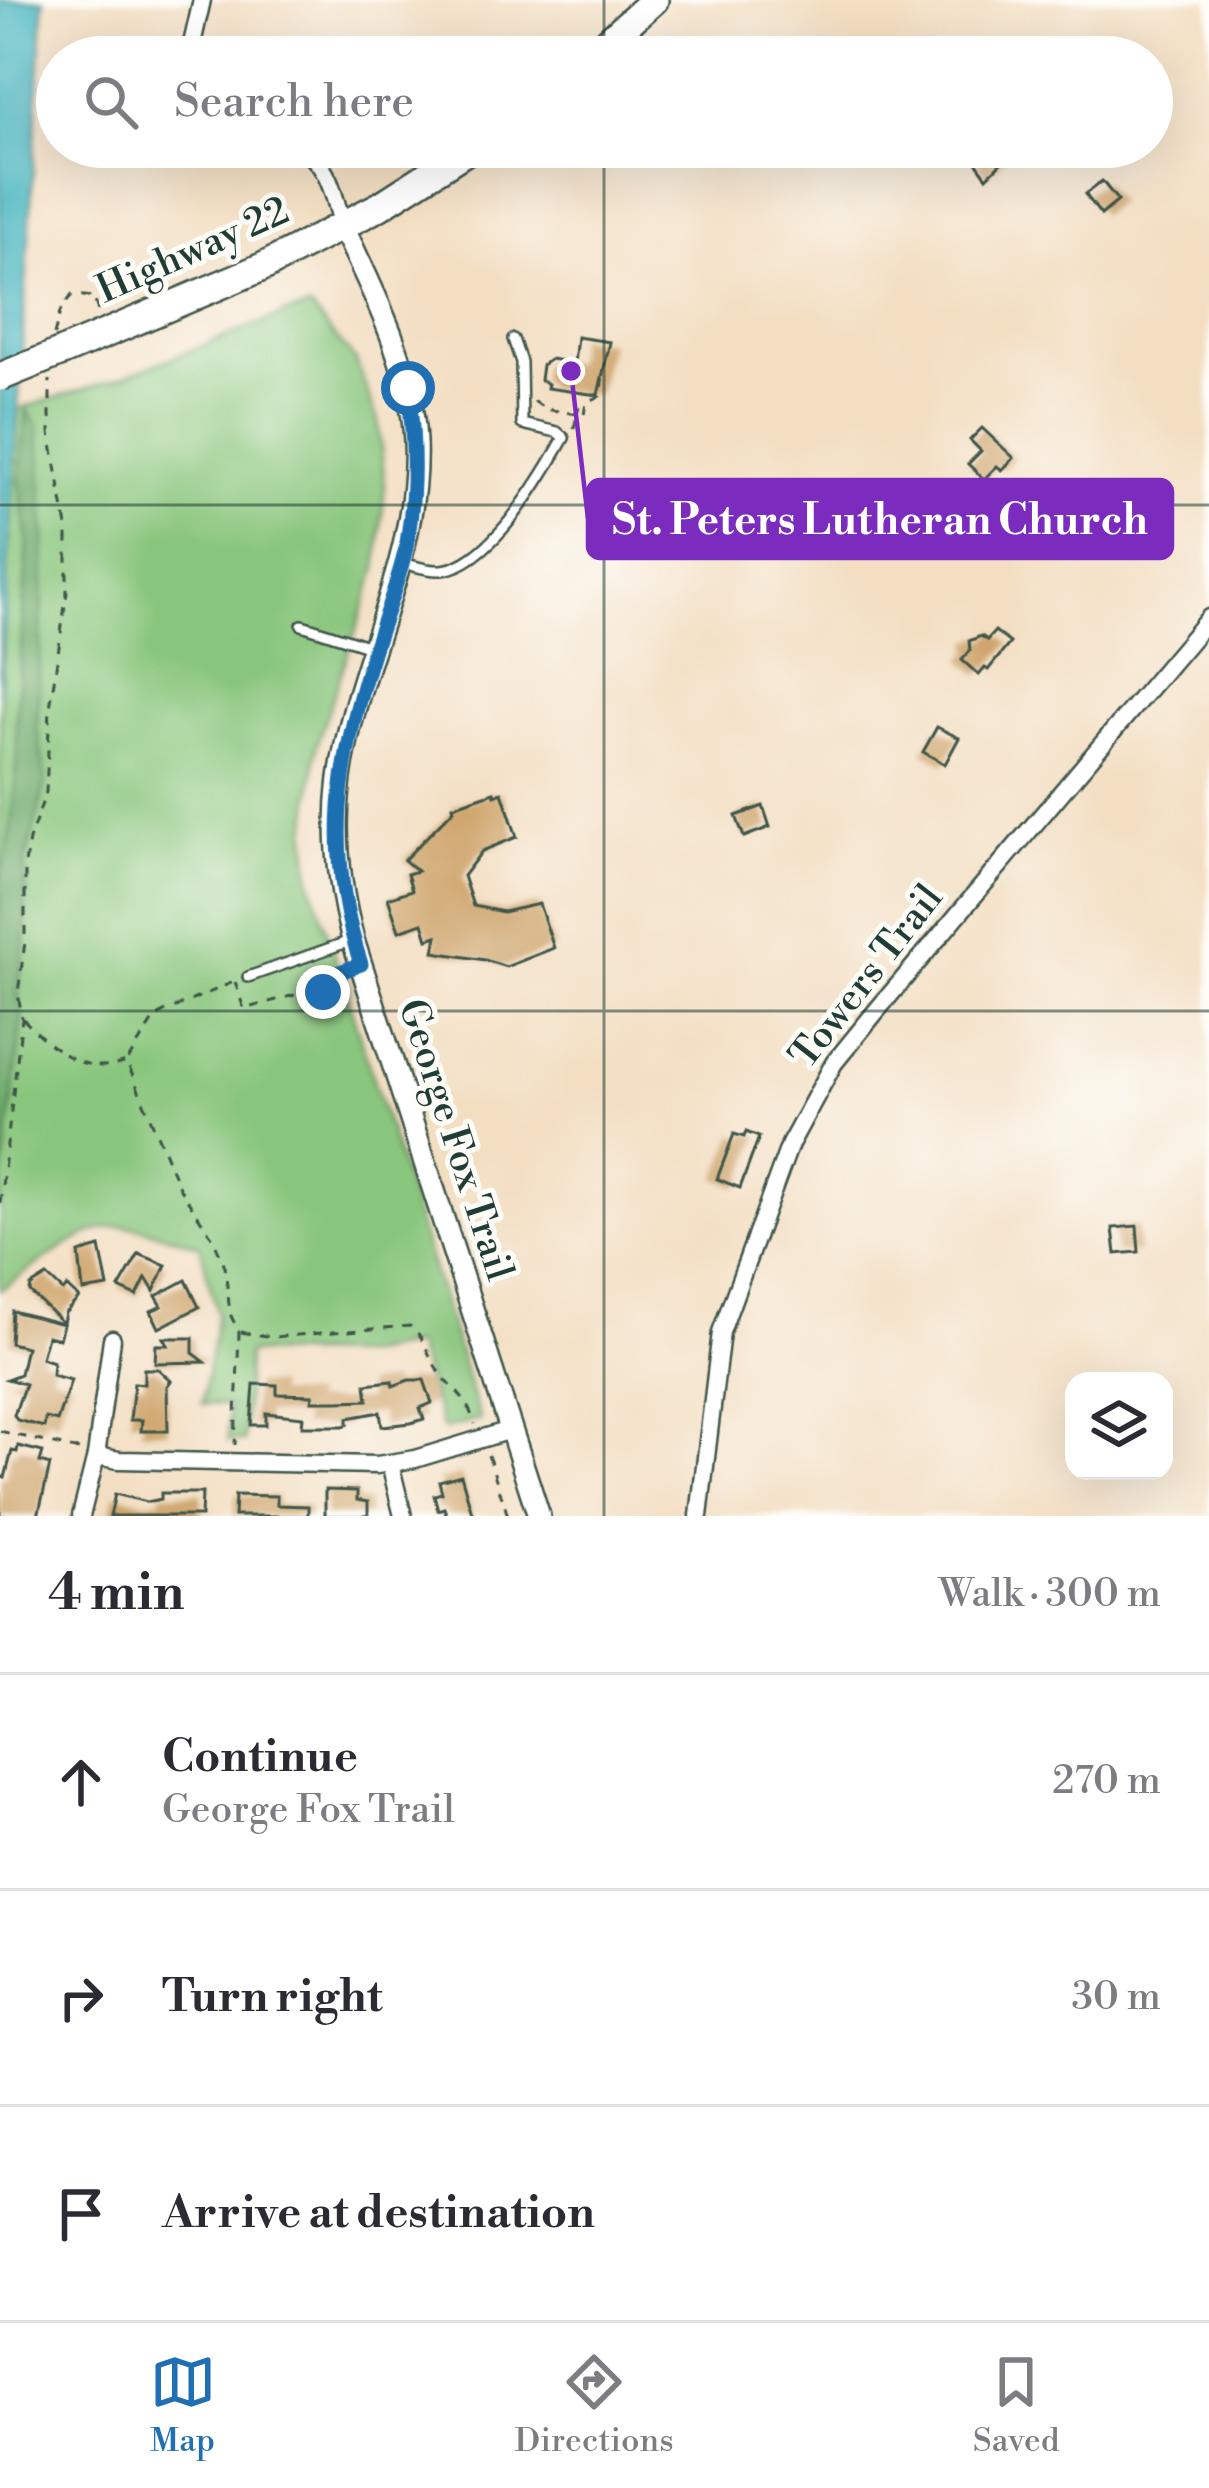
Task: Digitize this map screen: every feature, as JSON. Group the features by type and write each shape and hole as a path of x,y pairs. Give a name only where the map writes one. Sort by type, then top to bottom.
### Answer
{"main road":[{"path":"614,36 654,0"},
{"name":"Highway 22","path":"0,377 265,266 343,227 438,168"}],"street":[{"path":"194,36 202,0"},
{"path":"322,168 343,227"},
{"name":"George Fox Trail","path":"343,227 394,337 415,438 414,492 403,563 374,648 340,776 339,878 353,940 539,1516"},
{"name":"Towers Trail","path":"699,1516 721,1332 790,1144 812,1101 834,1063 878,1009 1209,618"},
{"path":"81,1516 96,1456 112,1339"},
{"path":"96,1456 390,1464 510,1430"},
{"path":"390,1464 403,1516"}],"lane":[{"path":"403,563 443,570 487,544 506,525 563,438 522,424 521,362 513,339"},
{"path":"302,625 374,648"},
{"path":"248,976 353,940"}],"path":[{"path":"60,312 72,296 86,293 98,303 93,324"},
{"path":"531,399 545,409 584,415 586,403 600,396 604,368"},
{"path":"0,1203 22,1018 18,993 25,942 25,864 46,792 50,708 67,592 68,527 52,453 49,393"},
{"path":"561,434 574,428 579,406"},
{"path":"235,982 244,1009 316,989 329,999 341,992 340,972 361,964"},
{"path":"22,1018 76,1063 102,1068 127,1062 162,1013 248,976"},
{"path":"127,1062 179,1187 220,1253 230,1314 239,1332 235,1450"},
{"path":"239,1332 272,1337 410,1326 418,1332 436,1368 474,1408 476,1427"},
{"path":"0,1431 96,1456"},
{"path":"487,1452 508,1516"}],"green space":[{"path":"310,308 356,361 378,421 385,484 377,569 317,743 307,832 311,881 480,1420 443,1429 415,1345 362,1355 247,1353 244,1441 228,1441 229,1405 202,1404 217,1314 200,1245 135,1227 110,1227 77,1240 0,1290 0,612 13,411 117,379"},
{"path":"27,410 38,427 45,540 37,725 46,782 25,864 25,942 18,993 22,1018 0,1203 0,879 18,757 16,720 28,542 19,479"}],"water":[{"path":"0,0 44,0 42,36 36,36 36,127 0,696"}],"building":[{"path":"1102,181 1118,201 1101,215 1085,194"},
{"path":"577,337 610,342 598,395 547,388 540,380 542,365 551,359 574,363"},
{"path":"982,428 1014,458 984,479 968,464 981,451 970,440"},
{"path":"995,631 1010,643 979,675 962,660 970,651 969,641 981,636 987,640"},
{"path":"937,727 959,738 945,764 923,752"},
{"path":"502,792 517,837 482,851 463,876 473,906 503,912 539,904 554,948 506,967 434,952 437,936 428,939 423,923 399,931 388,898 412,890 407,874 417,871 404,860 453,806"},
{"path":"763,806 770,827 744,837 736,816"},
{"path":"746,1132 759,1137 740,1188 717,1179 734,1134 744,1137"},
{"path":"1137,1226 1139,1252 1116,1254 1113,1228"},
{"path":"100,1247 108,1287 83,1291 79,1253"},
{"path":"139,1254 166,1265 154,1291 146,1278 137,1296 119,1288"},
{"path":"47,1276 79,1298 65,1313 63,1323 30,1292 31,1286"},
{"path":"186,1280 199,1307 159,1328 151,1311 162,1306 156,1296"},
{"path":"12,1311 63,1324 59,1339 47,1336 41,1358 53,1362 52,1375 71,1380 57,1421 46,1418 44,1427 14,1415 25,1384 7,1379 20,1374 26,1347 10,1343"},
{"path":"164,1338 193,1338 193,1353 205,1362 155,1363 156,1345 168,1345"},
{"path":"144,1369 158,1369 171,1381 167,1386 168,1431 141,1431 142,1420 130,1420 134,1383 144,1384"},
{"path":"424,1380 432,1403 420,1408 424,1419 411,1423 382,1426 380,1412 348,1418 344,1426 302,1426 303,1417 266,1413 266,1425 251,1425 254,1384 277,1385 277,1394 338,1401 368,1400 366,1384 392,1381 393,1386"},
{"path":"18,1446 43,1452 40,1462 50,1465 38,1516 0,1516 0,1476 5,1478 12,1451 17,1452"},
{"path":"461,1475 473,1516 447,1516 444,1508 438,1510 434,1495 442,1493 439,1481"},
{"path":"325,1490 357,1491 357,1500 368,1502 368,1516 325,1516"},
{"path":"161,1493 202,1493 201,1516 110,1516 115,1494 147,1502 161,1499"},
{"path":"235,1495 277,1496 277,1505 308,1506 308,1516 234,1516"}],"place":[{"name":"St. Peters Lutheran Church","path":"571,371"}],"route":[{"path":"323,992 329,999 337,998 340,972 361,964 339,878 336,825 350,730 407,544 415,465 408,388"}]}
